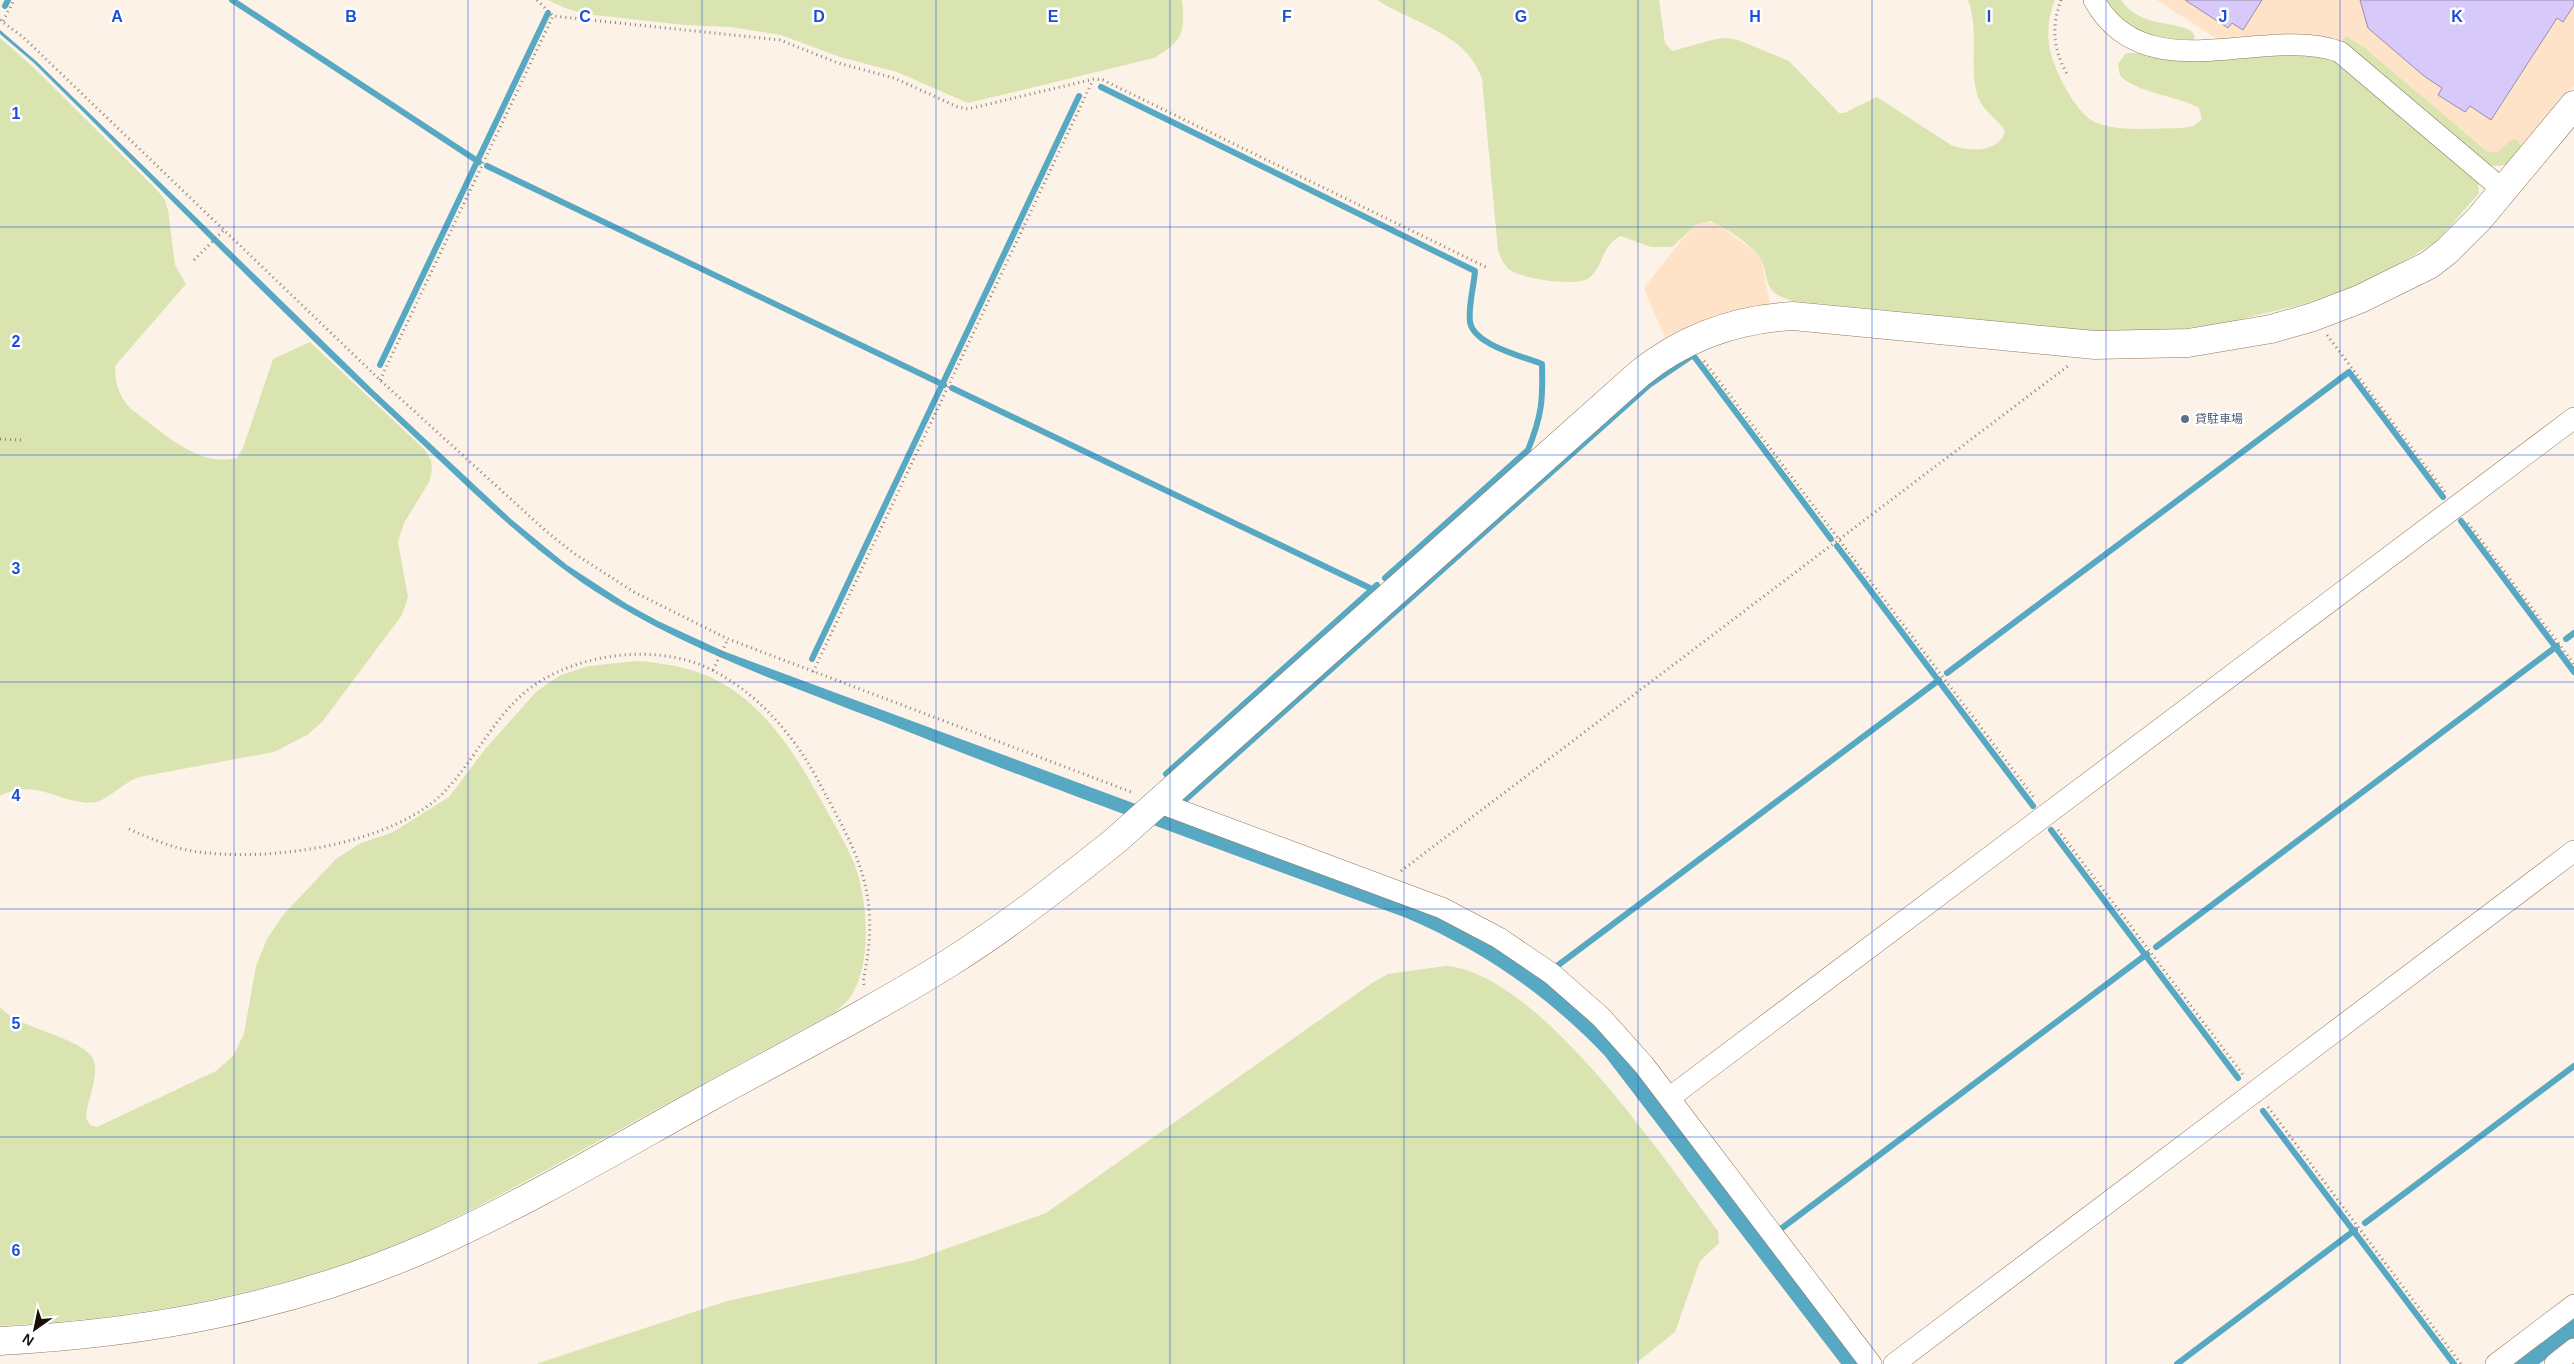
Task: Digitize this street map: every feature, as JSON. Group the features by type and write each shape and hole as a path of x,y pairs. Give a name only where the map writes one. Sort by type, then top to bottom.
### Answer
{"street":[{"path":"2094,0 2104,16 2130,37 2166,48 2207,51 2305,44 2324,46 2340,52 2503,190"},
{"path":"0,1341 70,1337 192,1320 303,1292 370,1270 484,1221 872,1008 949,963 1034,905 1151,811 1640,373 1689,340 1736,324 1772,317 1793,316 2082,344 2139,346 2188,343 2270,329 2321,314 2360,299 2429,265 2464,234 2574,105"},
{"path":"1669,1098 2574,418"},
{"path":"1151,811 1413,895 1471,922 1499,938 1546,970 1577,995 1612,1028 1644,1065 1871,1364"},
{"path":"1894,1364 2574,851"},
{"path":"2496,1364 2574,1306"},
{"path":"2554,1364 2574,1349"}],"path":[{"path":"14,0 1,20 24,37 380,380 520,510 575,554 656,605 728,639 1151,811"},
{"path":"537,0 553,16 780,40 838,63 894,78 958,107 968,109 1094,79 1103,80 1488,268"},
{"path":"2061,0 2056,14 2054,30 2060,60 2067,74"},
{"path":"380,380 553,16"},
{"path":"812,672 1094,79"},
{"path":"194,260 224,230"},
{"path":"1689,340 2461,1364"},
{"path":"1382,884 2081,356 2082,344"},
{"path":"0,439 21,440"},
{"path":"713,670 728,639"},
{"path":"129,829 160,842 184,849 225,854 281,853 337,844 390,826 444,792 511,708 533,686 559,670 588,660 638,655 689,662 713,670 741,688 766,710 788,734 807,761 852,845 865,879 870,909 870,950 863,982 872,1008"}],"shaded area":[{"path":"2157,0 2574,0 2574,86 2508,165 2489,166 2345,44 2325,37 2305,35 2220,41"},
{"path":"1703,221 1717,224 1758,254 1762,263 1770,304 1726,312 1705,319 1665,338 1644,288 1680,242 1697,224"}],"green space":[{"path":"548,0 1182,0 1183,20 1180,35 1176,41 1171,47 1154,58 968,103 897,72 840,57 781,35 730,27 685,25 585,14"},
{"path":"1377,0 1659,0 1665,43 1672,51 1716,39 1738,40 1789,61 1839,113 1844,113 1877,97 1951,145 1966,149 1982,149 1997,143 2005,131 1983,107 1978,97 1974,73 1973,24 1968,0 2055,0 2048,33 2049,45 2055,66 2074,102 2091,120 2099,124 2130,129 2183,128 2194,126 2202,119 2199,108 2191,104 2145,90 2126,81 2120,75 2118,64 2126,53 2305,53 2336,60 2473,176 2478,184 2479,193 2438,240 2401,263 2355,286 2308,303 2225,323 2182,329 2096,331 1793,301 1774,293 1770,288 1758,255 1749,246 1710,221 1697,224 1672,247 1651,247 1621,236 1614,240 1606,250 1594,273 1582,281 1562,282 1537,279 1510,270 1501,258 1498,250 1482,79 1475,64 1465,51 1452,40"},
{"path":"2104,0 2121,0 2135,14 2143,18 2189,29 2195,37 2192,41 2187,42 2141,31 2123,20"},
{"path":"2346,36 2366,49 2486,151 2496,153 2513,139 2518,141 2521,146 2520,151 2508,165 2489,166 2342,42"},
{"path":"0,38 32,66 165,200 175,265 186,284 115,366 118,389 123,400 131,409 168,437 194,453 222,460 237,458 243,448 273,359 310,342 424,449 431,460 432,470 429,482 404,523 398,542 408,597 402,615 322,722 307,735 274,752 139,777 96,802 74,801 26,789 0,796"},
{"path":"638,661 665,664 690,670 726,685 752,705 778,733 799,763 848,850 859,878 865,914 865,951 857,985 849,999 835,1012 506,1192 393,1246 319,1272 230,1296 185,1305 94,1318 0,1326 0,1007 9,1015 23,1022 82,1048 91,1056 95,1065 95,1072 86,1118 90,1125 97,1127 216,1071 233,1056 244,1034 256,966 267,939 283,915 336,859 359,844 393,832 449,797 486,748 537,691 561,675 589,666"},
{"path":"1446,966 1482,976 1520,1000 1559,1034 1597,1074 1633,1117 1718,1231 1719,1243 1700,1261 1675,1332 1635,1364 536,1364 727,1301 915,1260 1046,1213 1372,983 1388,974"}],"water":[{"path":"0,30 36,61 372,389 511,519 567,565 627,604 658,621 723,651 1438,916 1521,962 1571,1001 1616,1046 1860,1364 1841,1364 1605,1056 1560,1013 1512,976 1460,944 1404,917 1079,798 736,664 663,630 593,590 543,553 473,492 264,293 34,63 0,34"},
{"path":"2574,1318 2574,1338 2539,1364 2514,1364"}],"building":[{"path":"2185,0 2262,0 2243,30 2232,23 2228,28"},
{"path":"2360,0 2574,0 2574,5 2563,22 2557,18 2491,120 2470,106 2465,112 2438,95 2442,88 2424,76 2368,28"}],"waterway":[{"path":"5,6 8,0"},
{"path":"232,0 479,162"},
{"path":"380,365 548,13"},
{"path":"1101,87 1475,271 1470,303 1470,322 1473,330 1480,337 1500,349 1542,364 1541,407 1528,450 1385,578"},
{"path":"812,659 1079,96"},
{"path":"487,166 944,385"},
{"path":"1184,801 1649,385 1693,355 1831,539"},
{"path":"1947,673 2349,372 2443,497"},
{"path":"952,388 1372,589"},
{"path":"2461,521 2574,672"},
{"path":"1837,546 2033,806"},
{"path":"1166,774 1377,585"},
{"path":"2566,639 2574,633"},
{"path":"2156,947 2557,646"},
{"path":"1557,966 1939,680"},
{"path":"2051,830 2238,1078"},
{"path":"1782,1228 2147,954"},
{"path":"2365,1223 2574,1066"},
{"path":"2263,1111 2454,1364"},
{"path":"2177,1364 2355,1230"}],"place":[{"name":"貸駐車場","path":"2185,419"}]}
